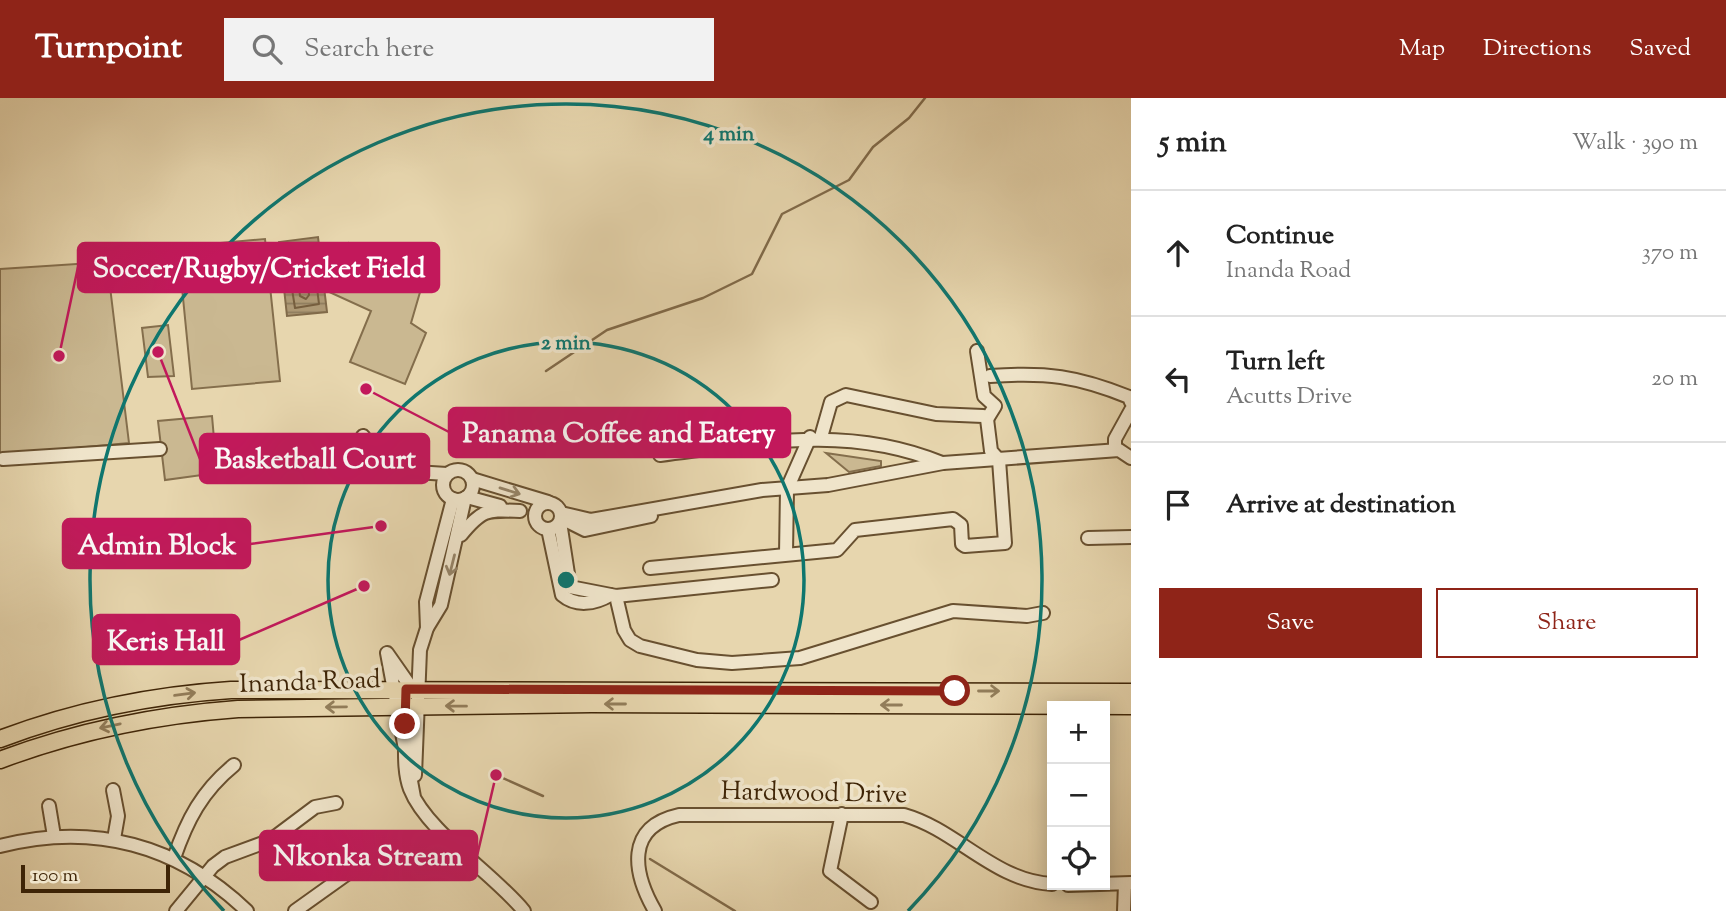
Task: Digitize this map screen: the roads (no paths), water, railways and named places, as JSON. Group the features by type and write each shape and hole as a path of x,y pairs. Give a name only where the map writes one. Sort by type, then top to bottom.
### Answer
{"main road":[{"name":"Inanda Road","path":"0,739 102,708 195,692 406,689 1131,692"},
{"name":"Inanda Road","path":"0,760 69,736 155,718 238,709 404,705 1131,706"}],"street":[{"path":"650,568 837,550 855,530 953,519 961,526 962,544 965,546 1005,543 999,460 990,451 987,419 995,406 984,396 977,351"},
{"path":"990,376 1038,372 1092,382 1129,397 1131,402"},
{"path":"786,554 787,489 831,402 846,395 927,412 978,414 987,419"},
{"path":"1115,450 1115,439 1131,410"},
{"path":"363,436 381,461"},
{"path":"660,455 815,437 906,451 943,463"},
{"path":"3,458 160,449"},
{"path":"549,502 539,506 535,515 540,526 558,521 591,524 644,518 674,506 828,485 943,463 1115,450 1131,458"},
{"path":"906,451 906,470"},
{"path":"535,515 462,498 415,472 447,474 461,470 472,479 557,506 562,595 573,602 590,603 613,596 772,580"},
{"path":"443,487 447,474"},
{"path":"427,628 426,602 462,498 473,488 472,479"},
{"path":"414,797 419,650 427,628 441,605 458,538 462,498"},
{"path":"458,538 483,512 520,511"},
{"path":"1088,538 1131,537"},
{"path":"613,596 630,640 640,646 697,660 732,663 800,659 953,611 1027,616 1043,613"},
{"path":"414,797 387,653 408,682 404,705 405,767 414,797 428,817 503,887 524,911"},
{"path":"174,858 188,819 208,788 233,765"},
{"path":"113,790 118,816 114,839"},
{"path":"176,911 205,875 228,855 271,839 315,807 337,803"},
{"path":"49,806 54,836"},
{"name":"Hardwood Drive","path":"655,911 643,890 637,861 643,841 651,829 668,817 701,814 892,814 918,819 1010,873 1047,883"},
{"path":"842,814 830,871 871,902"},
{"path":"0,846 54,836 114,839 174,858 205,875 247,911"},
{"path":"295,911 365,860"},
{"path":"1110,884 1128,883 1124,911"}],"water":[{"path":"318,237 327,312 287,316 279,242"}],"waterway":[{"path":"546,371 607,330 703,298 752,274 782,214 849,180 873,147 909,118 925,98"},
{"path":"496,775 543,796"},
{"path":"650,859 735,911"}],"place":[{"name":"Basketball Court","path":"158,352"},
{"name":"Soccer/Rugby/Cricket Field","path":"59,356"},
{"name":"Panama Coffee and Eatery","path":"366,389"},
{"name":"Admin Block","path":"381,526"},
{"name":"Keris Hall","path":"364,586"},
{"name":"Nkonka Stream","path":"496,775"}]}
